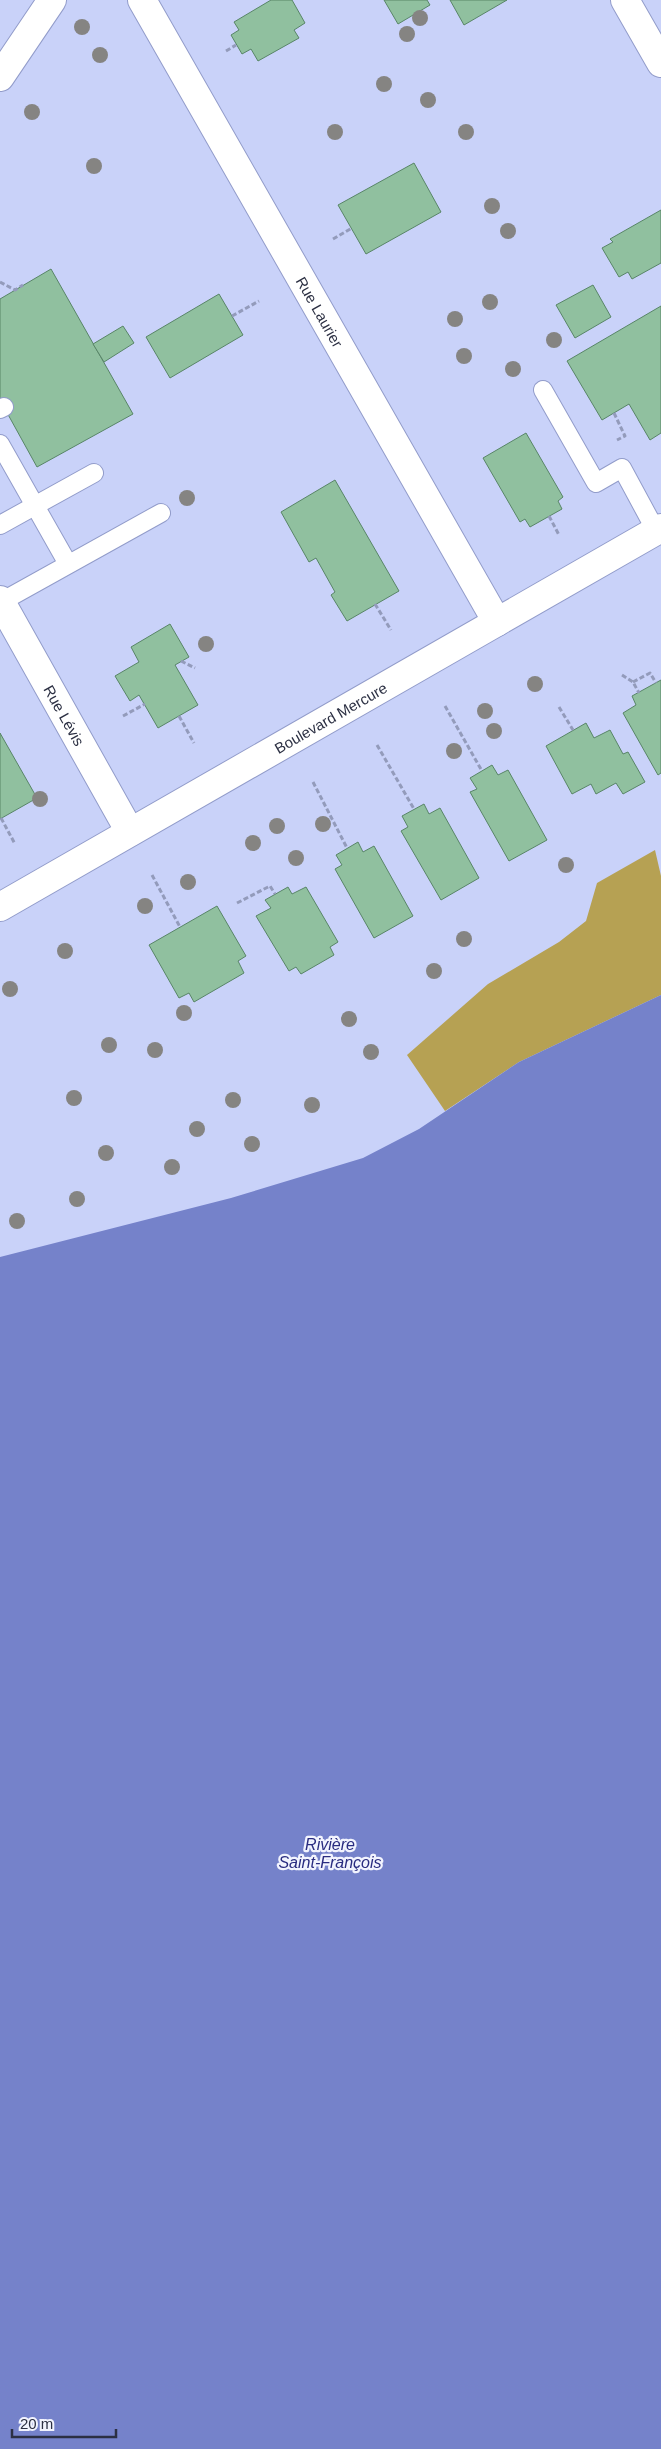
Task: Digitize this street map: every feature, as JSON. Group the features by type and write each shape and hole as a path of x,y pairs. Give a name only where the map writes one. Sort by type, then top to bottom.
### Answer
{"street":[{"path":"0,76 52,0"},
{"name":"Rue Laurier","path":"142,0 497,622"},
{"path":"625,0 661,63"},
{"name":"Boulevard Mercure","path":"0,906 659,530"},
{"name":"Rue Lévis","path":"1,601 130,832"}],"lane":[{"path":"543,390 596,483 622,468 659,530"},
{"path":"0,444 68,564"},
{"path":"0,525 94,473"},
{"path":"1,601 161,513"}],"path":[{"path":"226,51 236,45"},
{"path":"333,239 352,228"},
{"path":"0,282 15,290 23,285"},
{"path":"232,316 259,301"},
{"path":"583,460 625,436 614,413"},
{"path":"549,516 559,535"},
{"path":"375,604 391,630"},
{"path":"181,661 195,668"},
{"path":"633,682 650,673 656,683"},
{"path":"622,675 633,682 639,693"},
{"path":"123,716 145,704"},
{"path":"445,706 482,771"},
{"path":"560,707 573,730"},
{"path":"179,716 194,743"},
{"path":"377,745 414,810"},
{"path":"313,782 347,848"},
{"path":"1,818 15,844"},
{"path":"152,875 180,927"},
{"path":"237,903 270,886 275,894"}],"shaded area":[{"path":"655,850 661,876 661,995 519,1062 445,1111 407,1055 488,984 559,942 586,921 597,883"}],"water":[{"name":"Rivière Saint-François","path":"661,995 661,2449 0,2449 0,1257 231,1198 363,1158 419,1129 519,1062"}],"building":[{"path":"271,0 292,0 305,23 294,30 299,38 258,61 251,49 242,54 231,35 239,30 234,22"},
{"path":"384,0 427,0 430,5 398,24"},
{"path":"450,0 507,0 464,25"},
{"path":"414,163 441,212 366,254 338,205"},
{"path":"661,210 661,263 632,279 628,272 619,277 602,248 613,242 610,239"},
{"path":"51,269 133,414 37,467 0,400 0,299"},
{"path":"593,285 611,317 575,338 556,305"},
{"path":"219,294 243,335 170,378 146,337"},
{"path":"661,306 661,433 650,440 629,404 602,420 567,361"},
{"path":"123,326 134,343 104,362 93,344"},
{"path":"526,433 563,497 558,501 562,509 530,527 525,519 520,522 483,458"},
{"path":"335,480 399,591 347,621 331,595 335,592 316,558 309,562 281,512"},
{"path":"170,624 189,657 175,665 198,705 158,728 139,695 130,701 115,676 139,662 131,647"},
{"path":"661,680 661,773 658,775 623,713 636,705 632,696"},
{"path":"586,723 594,738 610,730 623,754 628,752 645,782 623,794 616,783 596,794 591,784 572,794 546,746"},
{"path":"0,733 37,798 0,819"},
{"path":"492,765 498,775 508,770 547,840 509,861 470,792 477,789 470,778"},
{"path":"424,804 429,814 440,808 479,878 441,900 401,831 408,827 402,816"},
{"path":"358,842 363,852 374,846 413,916 374,938 335,869 342,865 336,855"},
{"path":"288,887 292,894 306,887 338,942 330,947 334,955 301,974 296,967 289,971 256,916 271,908 265,900"},
{"path":"217,906 246,956 238,961 244,973 194,1002 189,993 179,998 149,945"}]}
